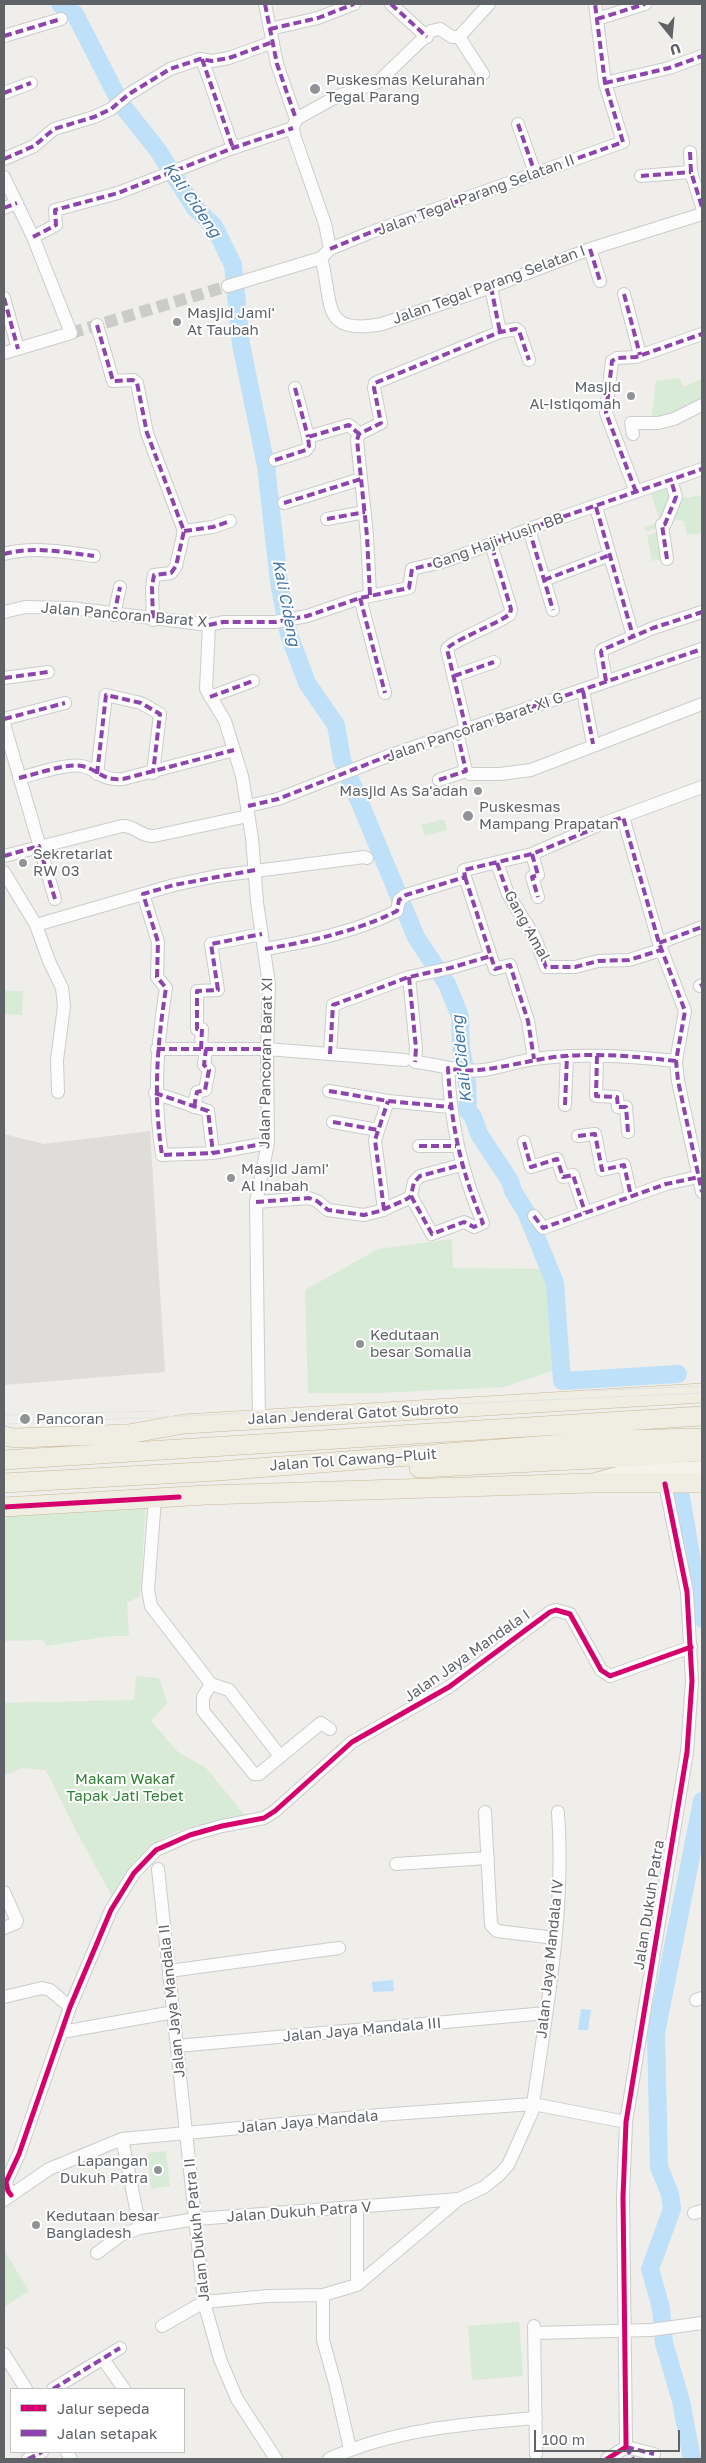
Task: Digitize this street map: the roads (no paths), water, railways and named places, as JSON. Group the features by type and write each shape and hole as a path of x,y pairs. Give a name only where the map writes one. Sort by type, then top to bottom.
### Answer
{"highway":[{"name":"Jalan Jenderal Gatot Subroto","path":"7,1438 128,1434 184,1424 702,1393"},
{"name":"Jalan Tol Cawang–Pluit","path":"4,1460 702,1416"},
{"name":"Jalan Tol Cawang–Pluit","path":"4,1483 218,1471 613,1440 702,1438"},
{"path":"218,1471 407,1468 630,1457 702,1451"},
{"path":"630,1457 676,1462 702,1460"},
{"path":"4,1507 155,1499 592,1483 702,1483"}],"main road":[{"path":"592,1483 618,1473 702,1469"}],"street":[{"name":"Jalan Tegal Parang Selatan I","path":"265,4 277,64 325,224 332,312 340,323 351,327 382,324 491,287 590,249 702,214"},
{"path":"4,159 34,146 49,131 111,110 128,95 170,69 186,62 228,58 272,36 352,4"},
{"path":"391,4 427,37"},
{"path":"33,237 56,226 55,210 118,193 294,124 336,97 378,82 427,37 431,31 440,29 452,37 459,37 489,4"},
{"path":"595,4 605,83 669,68 702,56"},
{"path":"597,19 645,4"},
{"path":"4,36 61,19"},
{"path":"459,37 484,74"},
{"path":"202,59 233,148"},
{"path":"4,93 31,83"},
{"name":"Jalan Tegal Parang Selatan II","path":"228,286 326,254 623,142 605,83"},
{"path":"518,124 535,174"},
{"path":"690,152 691,172 702,207"},
{"path":"641,176 691,172"},
{"path":"4,177 33,237 71,333 4,353"},
{"path":"4,208 17,203"},
{"path":"590,249 600,281"},
{"path":"491,287 500,332"},
{"path":"624,294 640,355"},
{"path":"4,298 18,349"},
{"path":"97,325 113,381 132,380 138,383 147,433 184,531 176,566 171,573 154,575 152,586 153,620"},
{"path":"385,694 365,596 365,512 358,440 360,434 381,423 374,388 378,380 500,332 518,329 529,360"},
{"path":"636,492 616,433 608,419 606,407 614,358 640,355 702,334"},
{"path":"275,460 306,450 309,446 295,388"},
{"path":"633,434 631,423 658,423 674,419 702,405"},
{"path":"308,437 345,425 349,425 360,434"},
{"name":"Gang Haji Husin BB","path":"308,616 365,596 409,588 412,569 446,561 529,529 702,469"},
{"path":"284,503 361,479"},
{"path":"668,559 662,525 665,524 676,497 671,480"},
{"path":"596,507 633,636"},
{"path":"327,520 365,512"},
{"path":"184,531 213,527 230,521"},
{"path":"529,529 553,610"},
{"path":"466,771 454,676 447,647 508,616 511,612 491,544"},
{"path":"4,554 37,549 94,556"},
{"path":"544,580 610,555"},
{"path":"114,615 120,587"},
{"name":"Jalan Pancoran Barat X","path":"4,612 25,607 53,608 209,625 222,622 275,622 308,616"},
{"path":"606,681 600,652 608,646 702,612"},
{"name":"Jalan Pancoran Barat XI","path":"209,625 205,684 225,721 242,776 255,870 256,902 265,949 270,992 267,1049 268,1143 256,1202 260,1420"},
{"name":"Jalan Pancoran Barat XI G","path":"4,856 122,826 132,827 146,836 154,836 248,811 361,766 702,649"},
{"path":"454,676 494,662"},
{"path":"4,678 48,672"},
{"path":"210,696 253,681"},
{"path":"583,691 593,744"},
{"path":"97,774 106,695 141,703 160,714 153,772"},
{"path":"4,719 65,703"},
{"path":"439,780 466,771 470,774 526,771 702,704"},
{"path":"4,724 56,899"},
{"path":"19,778 73,766 81,766 112,780 153,772 234,750"},
{"path":"534,1059 528,1021 510,964 495,969 464,870 532,854 702,787"},
{"path":"623,817 660,947 685,1011 676,1060 678,1082 701,1177 702,1192"},
{"path":"532,854 538,875 532,877 538,897"},
{"path":"36,925 174,885 255,870 368,858"},
{"name":"Gang Amal","path":"497,863 508,894 535,938 546,966 574,967 598,961 629,960 660,947"},
{"path":"4,872 36,925 63,993 64,1006 57,1060 58,1092"},
{"path":"265,949 316,940 374,922 397,911 402,898 465,877"},
{"path":"143,894 158,942 158,977 166,988 157,1049 155,1093 162,1155 213,1153 268,1143"},
{"path":"660,947 702,927"},
{"path":"194,1107 197,1092 204,1091 209,1070 204,1065 202,1029 197,1030 197,991 218,990 211,944 262,934"},
{"path":"330,1054 333,1005 409,977 491,956"},
{"path":"409,977 415,1034 410,1061"},
{"path":"157,1049 267,1049 410,1061 451,1069 473,1070 483,1070 534,1059 567,1056 676,1060"},
{"path":"565,1105 567,1056"},
{"path":"597,1056 596,1096 617,1097 618,1107 626,1107 628,1132"},
{"path":"451,1069 450,1107 456,1146 461,1165 483,1223 474,1227 464,1222 432,1234 411,1196 414,1182 420,1176 461,1165"},
{"path":"329,1091 388,1101 450,1107"},
{"path":"155,1093 209,1112 213,1153"},
{"path":"384,1210 375,1153 375,1140 388,1101"},
{"path":"333,1122 378,1130"},
{"path":"578,1136 595,1134 602,1170 624,1165 631,1196"},
{"path":"524,1142 531,1167 557,1159 563,1177 573,1175 584,1212"},
{"path":"420,1146 456,1146"},
{"path":"534,1216 543,1228 666,1184 701,1177"},
{"path":"256,1202 309,1198 317,1201 328,1210 349,1214 364,1214 384,1210 411,1196"},
{"name":"Jalan Dukuh Patra","path":"626,2446 623,2197 626,2122 687,1752 692,1681 686,1584 665,1484"},
{"path":"155,1499 149,1598 151,1606 211,1684 229,1690 280,1756"},
{"name":"Jalan Jaya Mandala I","path":"8,2197 6,2182 19,2154 70,2007 111,1910 134,1873 148,1856 156,1850 190,1835 222,1826 264,1818 275,1811 352,1742 448,1688 550,1612 561,1610 570,1614 601,1670 610,1676 691,1647"},
{"path":"211,1684 203,1697 204,1711 252,1772 259,1774 321,1723 330,1729"},
{"path":"485,1812 491,1925 497,1931 555,1938"},
{"name":"Jalan Jaya Mandala IV","path":"459,2199 484,2187 508,2165 532,2112 555,1938 561,1849 558,1812"},
{"path":"396,1864 488,1858"},
{"name":"Jalan Jaya Mandala II","path":"158,1869 187,2133"},
{"path":"4,1892 17,1920 16,1923 4,1928"},
{"path":"169,1971 339,1948"},
{"path":"4,1997 42,1988 50,1990 70,2007"},
{"path":"62,2032 174,2012"},
{"name":"Jalan Jaya Mandala III","path":"178,2046 546,2013"},
{"name":"Jalan Jaya Mandala","path":"8,2197 48,2170 122,2139 379,2115 533,2104 626,2122"},
{"name":"Jalan Dukuh Patra II","path":"187,2133 204,2302 220,2359 239,2404 276,2459"},
{"path":"122,2139 140,2228"},
{"path":"162,2326 204,2302 268,2296 323,2295 357,2285 459,2199"},
{"name":"Jalan Dukuh Patra V","path":"97,2253 121,2235 140,2228 196,2220 459,2199"},
{"path":"356,2208 357,2285"},
{"path":"323,2295 323,2340 350,2449"},
{"path":"536,2454 534,2328 625,2331 702,2323"},
{"path":"55,2388 120,2348"},
{"path":"4,2354 25,2388"},
{"path":"103,2358 123,2388"},
{"path":"329,2459 350,2449 418,2431 536,2418"},
{"path":"626,2446 654,2454"},
{"path":"607,2459 626,2446"},
{"path":"626,2446 632,2459"},
{"path":"28,2459 40,2453"}],"water":[{"path":"393,1980 394,1991 373,1992 372,1982"},
{"path":"581,2009 591,2010 588,2030 578,2030"}],"waterway":[{"name":"Kali Cideng","path":"60,4 75,14 121,104 157,149 195,208 214,226 233,265 241,344 266,466 279,582 289,635 307,683 336,725 342,760 416,937 447,984 460,1016 461,1047 467,1082 468,1111 473,1117 479,1134 510,1181 513,1191 526,1212 555,1283 562,1381 678,1374"},
{"path":"680,1491 702,1619"},
{"path":"692,2459 681,2401 664,2343 661,2308 650,2269 672,2209 670,2194 659,2167 656,2033 702,1801"}],"tunnel":[{"path":"71,333 228,286"}],"tram line":[{"path":"586,1391 702,1386"},
{"path":"4,1424 702,1393"},
{"path":"4,1415 156,1411"}],"place":[{"name":"Puskesmas Kelurahan Tegal Parang","path":"315,89"},
{"name":"Masjid Jami' At Taubah","path":"177,322"},
{"name":"Masjid Al-Istiqomah","path":"631,396"},
{"name":"Masjid As Sa'adah","path":"478,791"},
{"name":"Puskesmas Mampang Prapatan","path":"468,816"},
{"name":"Sekretariat RW 03","path":"23,863"},
{"name":"Masjid Jami' Al Inabah","path":"231,1178"},
{"name":"Kedutaan besar Somalia","path":"360,1344"},
{"name":"Pancoran","path":"25,1419"},
{"name":"Lapangan Dukuh Patra","path":"158,2170"},
{"name":"Kedutaan besar Bangladesh","path":"36,2225"}],"park label":[{"name":"Makam Wakaf Tapak Jati Tebet","path":"125,1788"}]}
